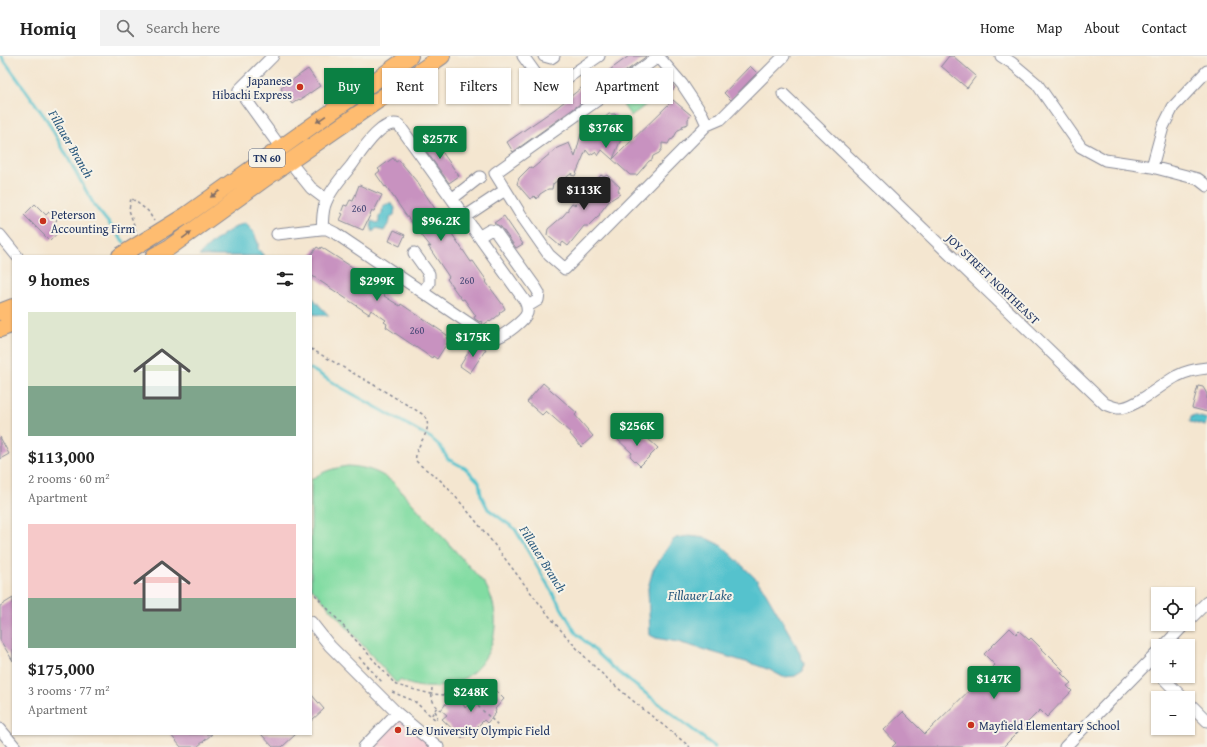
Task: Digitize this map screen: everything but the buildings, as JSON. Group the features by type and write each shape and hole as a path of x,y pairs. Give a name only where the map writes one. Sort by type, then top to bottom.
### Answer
{"highway":[{"name":"TN 60","path":"122,255 185,216 410,56"},
{"name":"TN 60","path":"156,255 170,247 442,56"},
{"path":"0,312 12,307"},
{"path":"0,329 12,324"}],"street":[{"path":"273,56 239,90 281,148"},
{"path":"523,56 548,92 599,56"},
{"path":"544,56 551,58 554,56"},
{"path":"707,125 702,114 682,84 658,56 495,172 505,190 549,255 565,269 707,125 721,119 784,56"},
{"path":"1001,56 1012,63 1037,84 1081,147 1105,160 1152,167 1198,179 1207,186"},
{"path":"1152,167 1162,127 1173,107 1207,71"},
{"name":"JOY STREET NORTHEAST","path":"783,94 1105,404 1116,408 1125,408 1150,394 1176,376 1188,371 1207,368"},
{"path":"277,234 327,229 347,240 483,334 494,338 503,335 522,320 527,312 528,306 525,301 466,216 399,125 392,124 384,127 369,140 327,200 324,208 322,229"},
{"path":"290,162 311,188 327,200"},
{"path":"453,198 480,178"},
{"path":"466,216 505,190"},
{"path":"480,236 490,230 495,231 536,288 539,293 538,300 528,306"},
{"path":"0,235 16,255"},
{"path":"414,253 429,274 429,283 423,292"},
{"path":"1195,614 1207,602"},
{"path":"312,623 330,646 397,713 438,747"},
{"path":"1171,639 1178,631"},
{"path":"1065,747 1151,659"},
{"path":"1147,663 1151,667"},
{"path":"1168,683 1176,691"},
{"path":"1195,709 1207,721"},
{"path":"364,747 397,713"},
{"path":"0,729 15,747"}],"path":[{"path":"138,234 132,222 129,210 130,198 148,211 159,232"},
{"path":"312,350 419,411 427,419 427,430 417,452 416,461 443,483 575,646 615,685 690,747"},
{"path":"312,591 396,685 444,696 464,693 498,725"},
{"path":"359,657 386,687"},
{"path":"432,688 432,702 441,710"},
{"path":"392,692 414,702 436,720 438,716 435,711"},
{"path":"431,716 437,707"}],"shaded area":[{"name":"Lee University Olympic Field","path":"397,713 435,747 364,747"}],"green space":[{"path":"624,104 647,104 631,116 623,105"},
{"path":"348,466 373,471 394,483 485,584 493,602 495,620 493,638 487,654 477,668 463,679 446,686 426,687 413,685 400,680 396,683 312,588 312,479 329,470"}],"water":[{"path":"392,204 395,208 394,215 390,217 390,221 384,231 377,228 373,232 371,226 372,221 377,223 379,221 383,206"},
{"path":"245,223 253,231 258,243 258,249 263,255 200,255 208,246 239,225"},
{"path":"312,297 329,316 312,314"},
{"path":"1193,415 1207,419 1205,426 1191,422 1191,416 1193,417"},
{"name":"Fillauer Lake","path":"689,536 706,538 722,546 756,579 766,593 796,645 804,663 803,671 795,676 783,677 756,665 678,642 656,638 650,635 648,588 653,570 672,541 676,538"}],"waterway":[{"name":"Fillauer Branch","path":"1,56 47,120 94,205 124,242"},
{"name":"Fillauer Branch","path":"312,370 431,438 440,446 448,459 465,468 479,482 481,495 488,509 515,529 576,633 613,668 715,747"}],"place":[{"name":"Japanese Hibachi Express","path":"300,87"},
{"name":"Peterson Accounting Firm","path":"43,221"},
{"name":"Mayfield Elementary School","path":"971,725"},
{"name":"Lee University Olympic Field","path":"398,730"}]}
